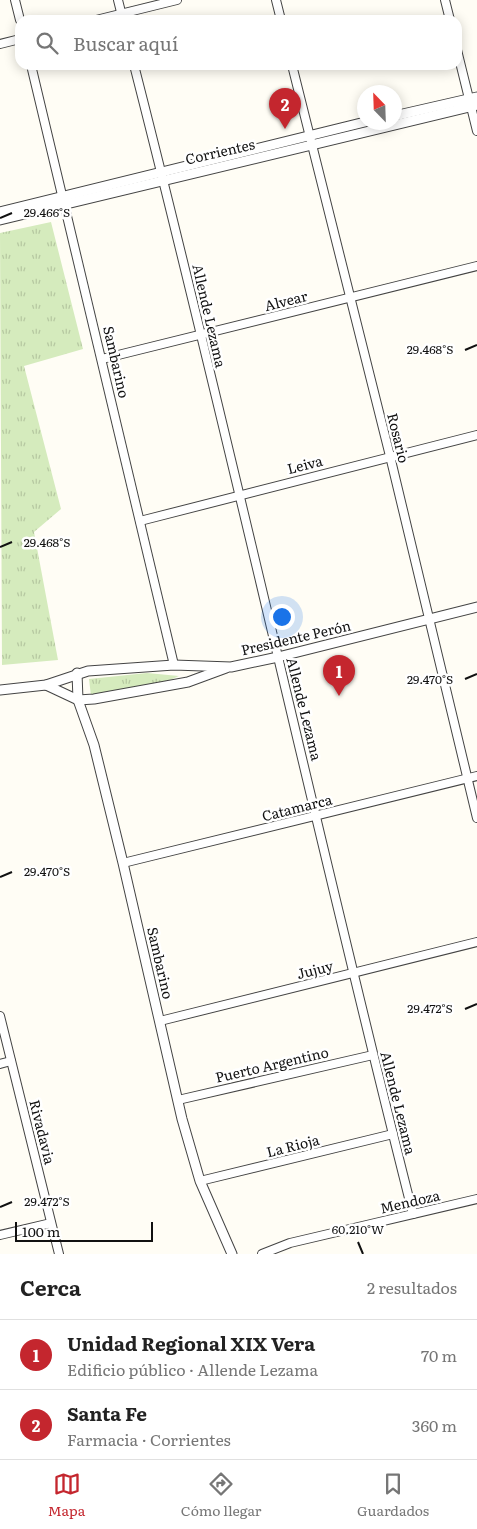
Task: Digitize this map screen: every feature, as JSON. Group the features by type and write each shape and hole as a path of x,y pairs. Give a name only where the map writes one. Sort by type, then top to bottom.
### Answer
{"street":[{"path":"15,0 19,15"},
{"path":"118,0 122,15"},
{"path":"128,15 176,0"},
{"path":"276,0 280,15"},
{"path":"444,0 448,15"},
{"path":"0,44 15,40"},
{"path":"462,65 474,102 477,131"},
{"name":"Sambarino","path":"32,70 174,665"},
{"name":"Allende Lezama","path":"135,70 317,816 352,973 413,1214"},
{"name":"Rosario","path":"293,70 309,140 390,456 477,818"},
{"path":"402,115 474,102"},
{"name":"Corrientes","path":"0,212 63,200 474,102"},
{"name":"Corrientes","path":"309,140 357,125"},
{"name":"Corrientes","path":"0,220 63,200"},
{"name":"Alvear","path":"102,359 477,266"},
{"name":"Leiva","path":"140,522 477,435"},
{"name":"Presidente Perón","path":"0,690 46,684 76,673 174,665 231,667 477,607"},
{"path":"46,684 78,700 114,697 188,682 231,667"},
{"name":"Sambarino","path":"76,673 78,700 94,746 178,1100 200,1181 232,1254"},
{"name":"Catamarca","path":"123,863 477,776"},
{"name":"Jujuy","path":"160,1022 477,942"},
{"name":"Rivadavia","path":"0,1016 59,1254"},
{"name":"Puerto Argentino","path":"178,1100 373,1054"},
{"path":"0,1064 11,1061"},
{"name":"La Rioja","path":"200,1181 393,1134"},
{"name":"Mendoza","path":"262,1254 290,1243 477,1199"},
{"path":"0,1235 51,1223"}],"green space":[{"path":"51,222 83,349 24,366 61,509 34,532 58,660 2,665 0,233"},
{"path":"147,673 179,676 159,685 91,696 89,679"}],"place":[{"name":"Santa Fe","path":"285,129"},
{"name":"Unidad Regional XIX Vera","path":"339,696"}]}
